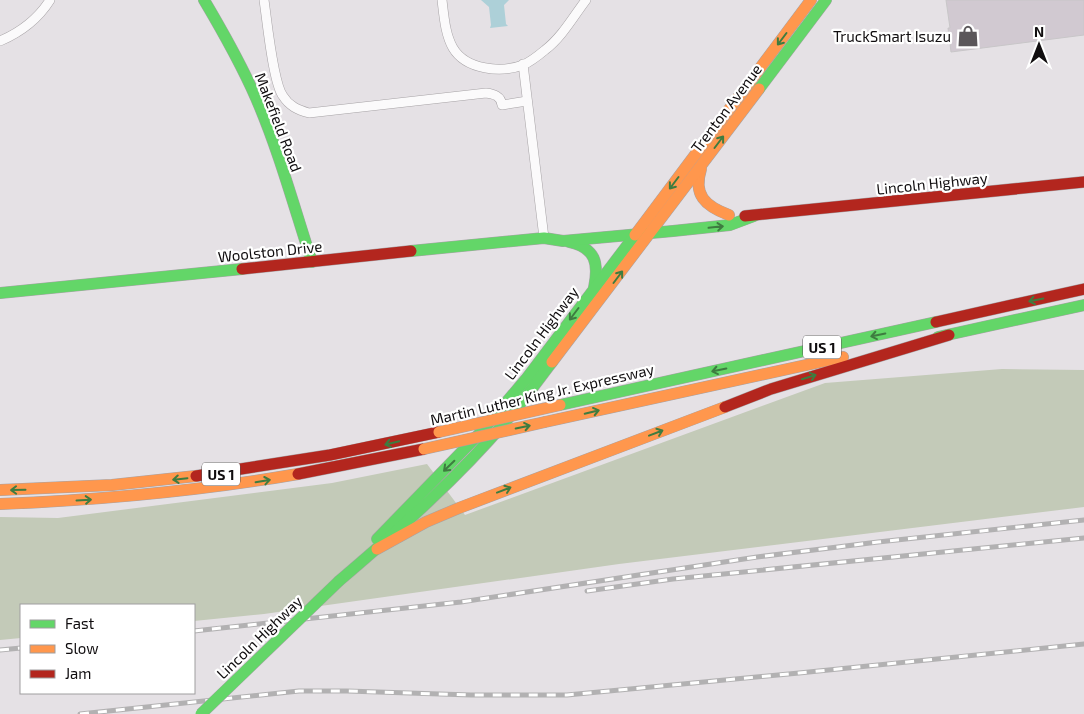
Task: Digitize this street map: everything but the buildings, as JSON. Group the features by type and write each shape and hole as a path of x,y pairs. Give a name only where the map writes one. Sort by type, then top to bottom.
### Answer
{"main road":[{"path":"644,222 811,0"},
{"name":"Trenton Avenue","path":"650,233 826,0"},
{"name":"Makefield Road","path":"207,1 257,100 274,144 312,262"},
{"path":"704,162 699,180 700,195 711,208 729,216"},
{"name":"Lincoln Highway","path":"339,581 395,518 481,432 526,378 644,222 658,223 729,216 754,216 1084,182"},
{"name":"Lincoln Highway","path":"200,714 339,581 403,527 490,440 535,386 650,233 730,225 754,216"},
{"name":"Woolston Drive","path":"544,238 562,231 644,222"},
{"name":"Woolston Drive","path":"0,293 544,238 563,241 650,233"},
{"path":"563,241 583,245 594,256 597,271 594,289"},
{"name":"Martin Luther King Jr. Expressway","path":"0,490 114,485 230,472 352,452 1084,289"},
{"name":"Martin Luther King Jr. Expressway","path":"0,504 107,499 232,486 355,464 1084,305"},
{"path":"377,548 426,522 459,508 771,389 948,335"}],"street":[{"path":"0,41 24,28 45,8 50,0"},
{"path":"264,0 278,88 288,102 299,110 309,113 486,93 499,97 502,105 527,101"},
{"path":"442,0 448,37 454,50 464,59 485,68 523,64 544,52 586,0"},
{"path":"523,64 544,238"}],"green space":[{"path":"1002,369 1084,370 1084,507 619,564 264,614 195,621 195,604 20,604 20,638 0,640 0,517 58,518 332,483 427,464 465,515 825,383"}],"water":[{"path":"481,0 509,0 504,5 506,24 508,26 490,28 489,7"}],"railway":[{"path":"195,631 461,602 757,557 1084,520"},
{"path":"587,591 673,579 1084,538"},
{"path":"80,714 299,691 567,695 1084,644"},
{"path":"0,650 20,648"}],"traffic: fast":[{"path":"204,0 238,60 264,118 312,262"},
{"path":"759,89 826,0"},
{"path":"411,251 544,238 563,241 673,231 730,225 754,216"},
{"path":"377,539 481,432 526,379 635,235"},
{"path":"569,242 585,248 594,258 596,271 594,288"},
{"path":"0,293 242,269"},
{"path":"938,337 1084,305"},
{"path":"560,405 936,322"},
{"path":"339,581 407,521 472,459 512,414 552,362"},
{"path":"201,714 339,581"}],"traffic: slow":[{"path":"635,235 811,0"},
{"path":"552,362 759,89"},
{"path":"701,169 699,186 703,198 713,208 729,215"},
{"path":"545,422 843,357"},
{"path":"439,432 560,405"},
{"path":"377,549 426,522 459,508 725,407"},
{"path":"424,449 545,422"},
{"path":"0,504 149,494 298,474"},
{"path":"0,490 112,485 196,476"}],"traffic: jam":[{"path":"745,216 1084,182"},
{"path":"242,269 411,251"},
{"path":"936,322 1084,289"},
{"path":"725,407 771,389 949,335"},
{"path":"196,476 330,455 439,432"},
{"path":"298,474 424,449"}],"place":[{"name":"TruckSmart Isuzu","path":"968,36"}]}
